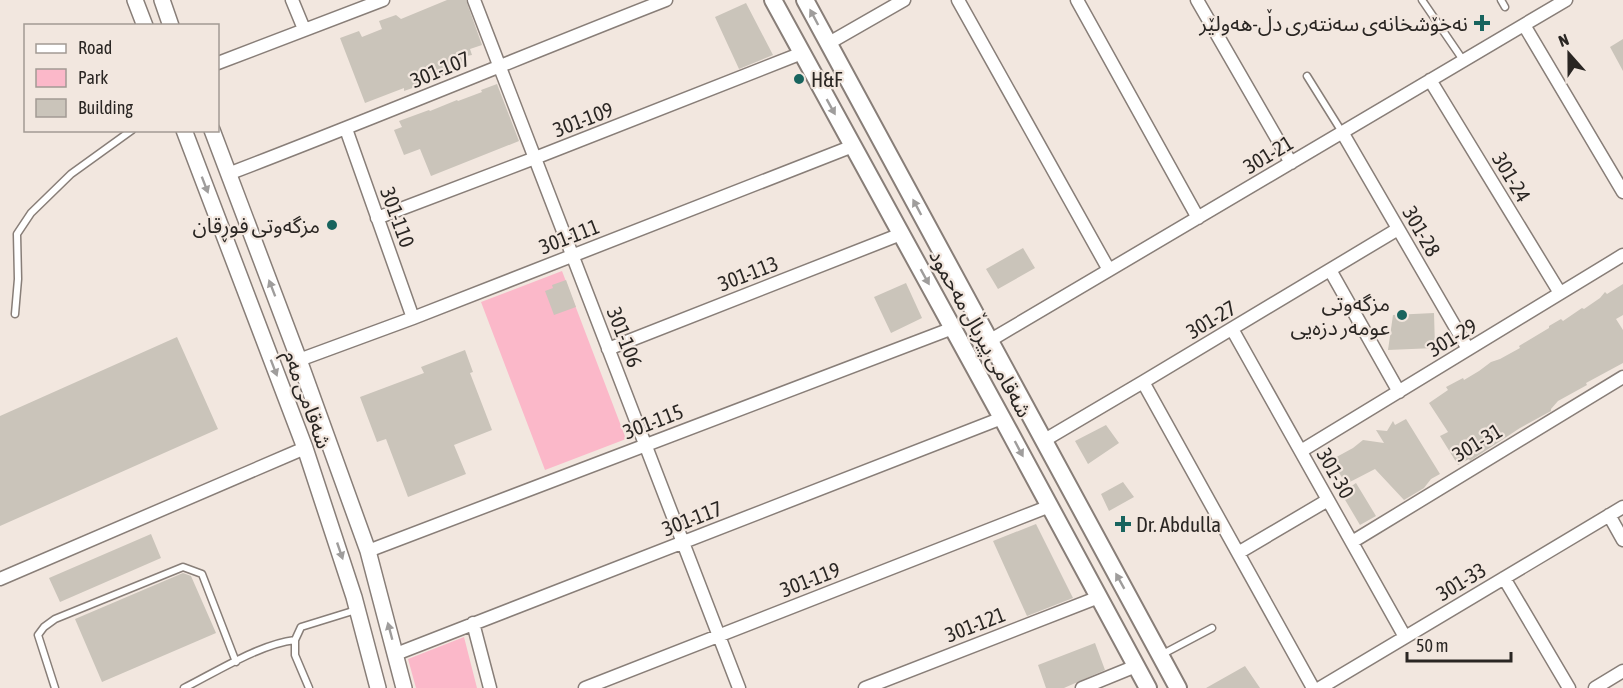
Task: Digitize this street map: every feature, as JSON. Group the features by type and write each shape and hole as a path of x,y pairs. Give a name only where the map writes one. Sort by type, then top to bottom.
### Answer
{"main road":[{"name":"شەقامی پیرباڵ مەحمود","path":"773,0 1148,688"},
{"name":"شەقامی پیرباڵ مەحمود","path":"806,0 1178,688"},
{"path":"1117,630 1140,618"}],"street":[{"path":"135,0 144,24"},
{"path":"162,0 170,24"},
{"path":"292,0 304,29"},
{"path":"219,63 383,0"},
{"name":"301-106","path":"474,0 739,688"},
{"name":"301-107","path":"228,174 666,0"},
{"path":"829,43 904,0"},
{"path":"958,0 1109,270"},
{"path":"1077,0 1198,218"},
{"path":"1197,0 1291,163"},
{"name":"301-21","path":"989,341 1566,0"},
{"path":"1524,25 1623,192"},
{"name":"301-109","path":"377,218 802,53"},
{"name":"301-24","path":"1430,80 1560,293"},
{"name":"301-110","path":"346,129 413,318"},
{"name":"شەقامی مەم","path":"185,132 305,448 345,568 378,688"},
{"name":"شەقامی مەم","path":"213,132 299,360 368,552 404,688"},
{"name":"301-28","path":"1342,132 1468,349"},
{"name":"301-111","path":"299,360 413,318 853,146"},
{"name":"301-27","path":"1043,441 1398,229"},
{"name":"301-113","path":"608,349 901,234"},
{"name":"301-29","path":"1301,451 1623,255"},
{"path":"1330,270 1399,392"},
{"name":"301-115","path":"368,552 953,328"},
{"name":"301-30","path":"1232,329 1405,637"},
{"name":"301-31","path":"1352,542 1623,376"},
{"path":"1143,382 1313,688"},
{"name":"301-117","path":"396,654 1002,418"},
{"path":"0,579 305,448"},
{"path":"1238,553 1328,500"},
{"name":"301-119","path":"585,688 1050,506"},
{"name":"301-33","path":"1320,688 1623,507"},
{"path":"1609,515 1623,540"},
{"path":"1504,578 1569,688"},
{"name":"301-121","path":"865,688 1099,597"},
{"path":"473,623 490,688"},
{"path":"1082,688 1136,666"},
{"path":"1594,688 1623,671"}],"lane":[{"path":"1422,0 1463,60"},
{"path":"1307,76 1342,132"},
{"path":"15,314 18,279 17,234 31,213 71,174 129,132"},
{"path":"55,688 38,635 44,627 55,619 183,567 202,574 236,662"},
{"path":"309,688 295,655 295,640 302,627 357,610"},
{"path":"1160,656 1212,628"},
{"path":"184,688 279,642 295,640"}],"green space":[{"path":"562,271 626,439 545,470 481,302"},
{"path":"464,637 477,688 416,688 408,659"}],"building":[{"path":"447,0 466,0 482,45 470,49 472,55 461,57 465,66 424,84 404,91 404,88 365,103 340,38 359,31 362,37 382,29 379,21 396,15 401,19"},
{"path":"746,3 773,55 739,69 715,17"},
{"path":"1623,39 1623,71 1610,47"},
{"path":"497,84 519,141 431,176 420,149 404,155 394,130 402,127 399,121 482,92 481,90"},
{"path":"1023,248 1035,268 998,289 986,269"},
{"path":"566,280 576,307 554,315 545,291 553,288 552,285"},
{"path":"906,283 922,318 891,333 874,297"},
{"path":"1623,284 1623,315 1616,319 1623,330 1623,363 1558,401 1551,411 1520,428 1470,461 1469,459 1458,465 1440,436 1448,432 1429,403 1448,390 1446,387 1463,378 1464,380 1491,362 1520,348 1519,346 1549,326 1561,319 1563,321 1600,298 1605,292 1607,294"},
{"name":"مزگەوتی عومەر دزەیی","path":"1434,313 1435,348 1388,350 1393,315"},
{"path":"177,337 218,429 0,526 0,416"},
{"path":"465,350 473,372 470,373 492,430 454,445 466,474 408,497 386,439 377,442 360,397 424,373 421,367"},
{"path":"1406,419 1440,474 1431,479 1424,488 1404,500 1375,469 1346,484 1331,460 1363,440 1384,443 1376,430 1387,431 1393,421 1395,425"},
{"path":"1106,425 1119,443 1088,464 1075,441"},
{"path":"1123,482 1134,497 1109,511 1101,494"},
{"path":"1356,483 1376,516 1360,525 1341,493"},
{"path":"1036,524 1073,598 1027,616 993,541"},
{"path":"151,534 161,558 60,602 49,578"},
{"path":"183,573 191,576 216,633 102,682 75,619"},
{"path":"1095,643 1105,670 1064,688 1046,688 1038,665"},
{"path":"1245,666 1260,688 1206,688"}],"place":[{"name":"نەخۆشخانەی سەنتەری دڵ-هەولێر","path":"1482,23"},
{"name":"H&F","path":"799,79"},
{"name":"مزگەوتی فوڕقان","path":"332,225"},
{"name":"مزگەوتی عومەر دزەیی","path":"1402,315"},
{"name":"Dr. Abdulla","path":"1123,524"}]}
